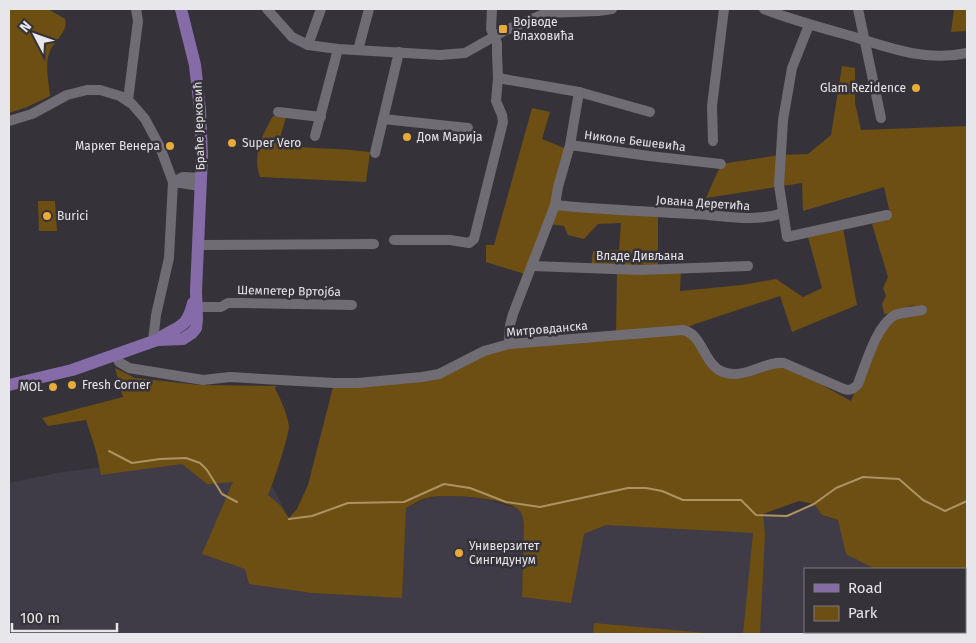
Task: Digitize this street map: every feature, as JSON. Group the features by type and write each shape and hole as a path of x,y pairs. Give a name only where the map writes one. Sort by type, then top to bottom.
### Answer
{"main road":[{"name":"Браће Јерковић","path":"155,340 183,339 196,328 201,129 199,93 190,41 181,9"},
{"name":"Браће Јерковић","path":"9,385 72,370 155,340 186,323 196,291"}],"street":[{"path":"128,100 138,28 136,9"},
{"path":"266,9 292,37 308,45 338,49 440,55 461,54 470,51 543,12 612,9"},
{"path":"308,45 321,9"},
{"path":"358,50 369,9"},
{"path":"394,240 473,241 503,122 496,101 498,78 497,48 495,36 490,29 492,9"},
{"path":"713,141 712,106 724,9"},
{"path":"764,9 809,25 918,55 939,56 967,53"},
{"path":"858,9 882,118"},
{"path":"809,25 792,68 783,120 779,185 787,237 887,214"},
{"path":"315,136 338,49"},
{"path":"375,153 399,52"},
{"path":"498,78 579,92 650,112"},
{"path":"9,121 32,114 68,94 78,91 100,90 112,92 128,100 148,123 160,147 173,182 169,258 155,340"},
{"name":"Николе Бешевића","path":"579,92 570,145 721,164"},
{"path":"278,112 320,117"},
{"path":"383,119 468,128"},
{"path":"509,344 510,325 513,314 555,205 560,178 570,145"},
{"path":"173,182 183,177 200,182"},
{"name":"Јована Деретића","path":"555,205 755,219 783,213"},
{"path":"198,245 374,244"},
{"name":"Владе Дивљана","path":"532,266 650,270 748,266"},
{"name":"Шемпетер Вртојба","path":"197,307 221,307 228,303 242,302 352,305"},
{"name":"Митровданска","path":"116,355 119,362 129,368 191,378 211,380 230,377 296,382 358,383 439,374 484,351 509,344 686,330 695,338 713,366 722,372 736,374 784,363 844,389 851,390 858,384 878,336 887,322 895,316 922,310"}],"shaded area":[{"path":"155,460 266,473 289,519 348,503 407,508 427,498 451,495 484,499 516,508 787,516 814,504 822,515 869,532 943,568 804,568 804,633 953,634 9,634 9,483 57,473"}],"green space":[{"path":"9,9 48,9 65,19 66,23 63,32 48,56 47,67 50,96 9,113"},
{"path":"954,9 967,9 967,31 951,32"},
{"path":"842,66 855,68 855,103 861,130 967,126 967,634 909,634 966,633 966,568 873,568 846,554 838,520 822,515 814,504 799,501 763,514 765,534 760,634 743,634 753,533 606,525 584,534 571,603 522,597 524,524 521,513 519,510 502,502 460,496 427,498 406,508 402,598 312,593 249,584 245,569 202,554 233,482 207,484 182,464 101,475 86,420 48,426 42,418 123,397 115,368 135,378 200,385 276,386 275,389 284,407 289,426 284,449 268,495 280,505 289,518 297,509 308,485 334,383 422,377 484,351 616,336 617,269 591,269 593,251 619,250 621,223 598,224 584,239 568,235 564,226 548,224 528,275 486,262 486,245 494,245 532,108 550,112 542,139 569,150 555,204 658,212 658,269 681,268 680,291 742,285 776,279 803,297 822,288 808,237 843,228 857,305 792,332 780,296 692,325 684,330 716,368 751,371 786,367 851,401 878,336 887,322 915,304 893,313 884,314 882,304 886,296 883,288 888,277 872,224 891,218 884,187 803,211 802,183 706,198 721,164 780,155 808,154 831,135"},
{"path":"273,116 286,117 278,145 370,152 366,182 260,177 257,161 259,145"},
{"name":"Burici","path":"38,201 55,201 57,231 39,231"},
{"path":"594,623 706,633 706,634 593,634"}],"waterway":[{"path":"109,451 132,463 186,458 200,463 207,470 222,494 237,502"},
{"path":"289,519 312,516 348,503 404,502 444,484 470,488 506,502 540,507 628,488 646,488 662,491 683,500 741,500 756,515 787,516 814,504 836,488 863,477 899,479 923,500 945,511 967,501"}],"place":[{"name":"Војводе Влаховића","path":"503,29"},
{"name":"Glam Rezidence","path":"916,88"},
{"name":"Дом Марија","path":"407,137"},
{"name":"Super Vero","path":"232,143"},
{"name":"Маркет Венера","path":"170,146"},
{"name":"Burici","path":"47,216"},
{"name":"Fresh Corner","path":"72,385"},
{"name":"MOL","path":"53,387"},
{"name":"Универзитет Сингидунум","path":"459,553"}]}
